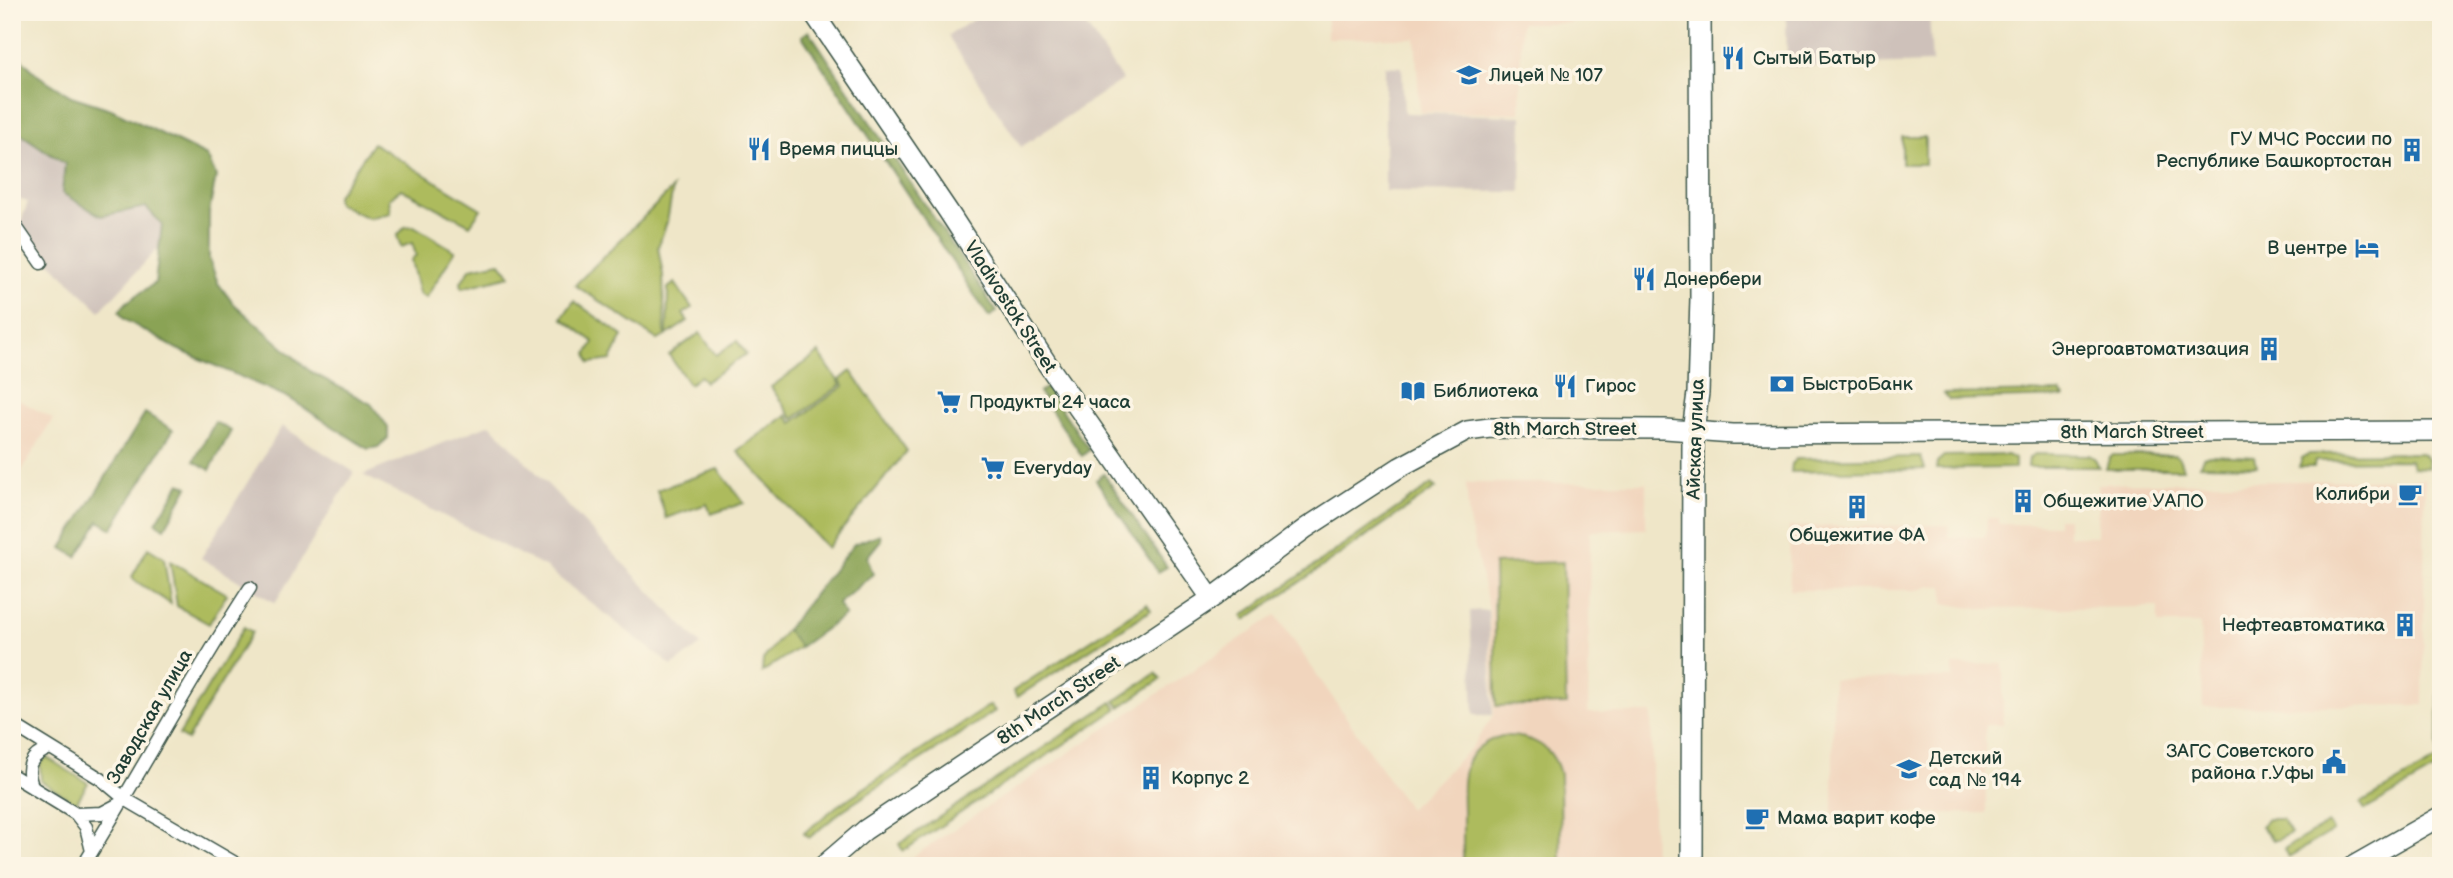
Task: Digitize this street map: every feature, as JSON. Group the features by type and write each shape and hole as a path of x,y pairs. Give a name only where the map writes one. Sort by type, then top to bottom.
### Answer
{"main road":[{"name":"Vladivostok Street","path":"813,12 1048,365 1211,598"},
{"name":"Айская улица","path":"1692,866 1693,431 1698,393 1701,298 1700,12"},
{"name":"8th March Street","path":"823,866 865,830 1211,598 1306,528 1401,467 1467,431 1490,428 1745,434 2441,431"},
{"path":"2353,866 2441,816"}],"street":[{"path":"12,221 41,263"},
{"name":"Заводская улица","path":"83,866 250,588"},
{"path":"12,724 101,779 125,799 240,866"},
{"path":"33,788 29,779 32,759 50,748"},
{"path":"12,775 76,814 86,827 92,851"},
{"path":"76,814 102,813 125,799"}],"shaded area":[{"path":"985,12 1077,12 1122,80 1021,147 948,36"},
{"name":"Лицей № 107","path":"1327,12 1571,12 1571,23 1521,23 1520,113 1420,112 1415,38 1327,38"},
{"path":"1786,12 1929,12 1932,63 1787,67"},
{"path":"1385,66 1402,67 1404,113 1522,116 1521,192 1385,191"},
{"path":"12,93 190,214 100,311 37,250 19,227 28,202 12,197"},
{"path":"12,396 53,419 12,487"},
{"path":"490,424 701,645 672,666 545,567 363,475"},
{"path":"282,426 354,472 275,603 201,558"},
{"path":"2425,479 2423,705 2203,707 2200,624 2158,624 2158,607 1978,609 1944,603 1944,586 1918,590 1790,590 1789,527 1948,525 1949,537 1986,537 1987,518 1999,518 1999,524 2057,525 2057,518 2068,518 2068,536 2097,536 2098,484"},
{"path":"1466,483 1646,483 1646,529 1590,531 1588,713 1651,713 1654,866 899,866 1276,615 1409,809 1471,748 1494,715 1489,609 1469,520"},
{"path":"1488,610 1493,715 1474,715 1470,611"},
{"name":"Детский сад № 194","path":"2003,664 2003,725 1985,725 1986,813 1833,814 1833,679 1953,678 1953,665"}],"green space":[{"path":"809,31 997,312 989,317 802,36"},
{"path":"12,50 39,76 71,96 111,109 207,156 216,176 209,213 209,259 218,283 233,303 311,372 371,404 388,427 388,438 378,447 368,449 287,397 177,349 124,319 119,311 127,302 155,283 162,224 146,207 101,216 62,193 65,164 12,128"},
{"path":"1902,137 1925,137 1925,164 1902,164"},
{"path":"373,143 481,209 470,225 401,189 389,199 391,213 368,218 337,203 336,197"},
{"path":"673,188 667,222 658,247 663,275 665,336 658,340 575,285"},
{"path":"414,226 455,251 426,298 419,294 411,260 416,255 412,243 401,247 397,236 405,227"},
{"path":"499,262 510,276 462,288 461,282 471,268"},
{"path":"675,283 692,308 683,314 688,321 667,335 668,288"},
{"path":"574,301 623,336 611,360 590,363 587,354 594,342 562,318"},
{"path":"700,333 716,355 737,341 746,354 705,382 700,376 689,384 669,355"},
{"path":"819,353 841,385 793,419 771,387"},
{"path":"851,371 907,451 827,548 737,451 787,415 792,423 844,386 840,380"},
{"path":"1047,387 1089,450 1082,456 1039,392"},
{"path":"2060,392 2064,397 1949,400 1944,394"},
{"path":"145,413 173,430 112,529 99,521 77,557 62,548"},
{"path":"215,422 231,431 210,470 194,461"},
{"path":"2441,450 2441,775 2438,776 2437,769 2365,810 2361,803 2438,759"},
{"path":"2421,453 2427,459 2428,468 2412,467 2410,460 2315,461 2314,467 2299,467 2302,458 2309,454"},
{"path":"2035,454 2089,455 2099,467 2028,467 2029,458"},
{"path":"2008,455 2015,459 2015,468 1936,469 1937,462 1944,456"},
{"path":"2113,455 2175,455 2183,469 2106,469"},
{"path":"1921,457 1925,469 1791,472 1796,459"},
{"path":"2203,457 2255,457 2257,466 2200,465"},
{"path":"718,469 744,503 711,514 707,504 666,518 657,490"},
{"path":"1104,474 1167,567 1158,572 1096,480"},
{"path":"180,483 188,487 165,528 156,523"},
{"path":"1432,484 1436,488 1245,620 1242,616"},
{"path":"880,534 881,540 867,557 873,574 838,604 845,615 800,647 786,630 854,544"},
{"path":"148,548 164,558 171,604 132,577"},
{"path":"170,561 227,594 209,624 177,606"},
{"path":"1563,562 1566,704 1496,706 1494,564"},
{"path":"1147,604 1151,610 1017,697 1013,691"},
{"path":"244,627 252,632 187,740 179,735"},
{"path":"786,630 800,647 762,672 763,660"},
{"path":"1156,673 1161,679 1120,707 1115,701"},
{"path":"1112,702 1117,709 903,851 899,844"},
{"path":"990,705 995,711 843,810 809,838 804,833 837,806"},
{"path":"1502,736 1532,740 1540,744 1557,765 1560,775 1561,866 1463,866 1463,785 1467,764 1478,748"},
{"path":"46,757 88,783 76,803 41,781 40,764"},
{"path":"2268,819 2282,819 2291,833 2273,840 2261,826"},
{"path":"2328,823 2333,831 2288,857 2284,849"}],"place":[{"name":"Сытый Батыр","path":"1733,58"},
{"name":"Лицей № 107","path":"1469,75"},
{"name":"Время пиццы","path":"759,149"},
{"name":"ГУ МЧС России по Республике Башкортостан","path":"2412,150"},
{"name":"В центре","path":"2367,248"},
{"name":"Донербери","path":"1644,279"},
{"name":"Энергоавтоматизация","path":"2269,349"},
{"name":"БыстроБанк","path":"1782,384"},
{"name":"Гирос","path":"1565,386"},
{"name":"Библиотека","path":"1413,391"},
{"name":"Продукты 24 часа","path":"949,402"},
{"name":"Everyday","path":"993,468"},
{"name":"Колибри","path":"2410,494"},
{"name":"Общежитие УАПО","path":"2023,501"},
{"name":"Общежитие ФА","path":"1857,507"},
{"name":"Нефтеавтоматика","path":"2405,625"},
{"name":"ЗАГС Советского района г.Уфы","path":"2334,762"},
{"name":"Детский сад № 194","path":"1909,769"},
{"name":"Корпус 2","path":"1151,778"},
{"name":"Мама варит кофе","path":"1757,818"}]}
